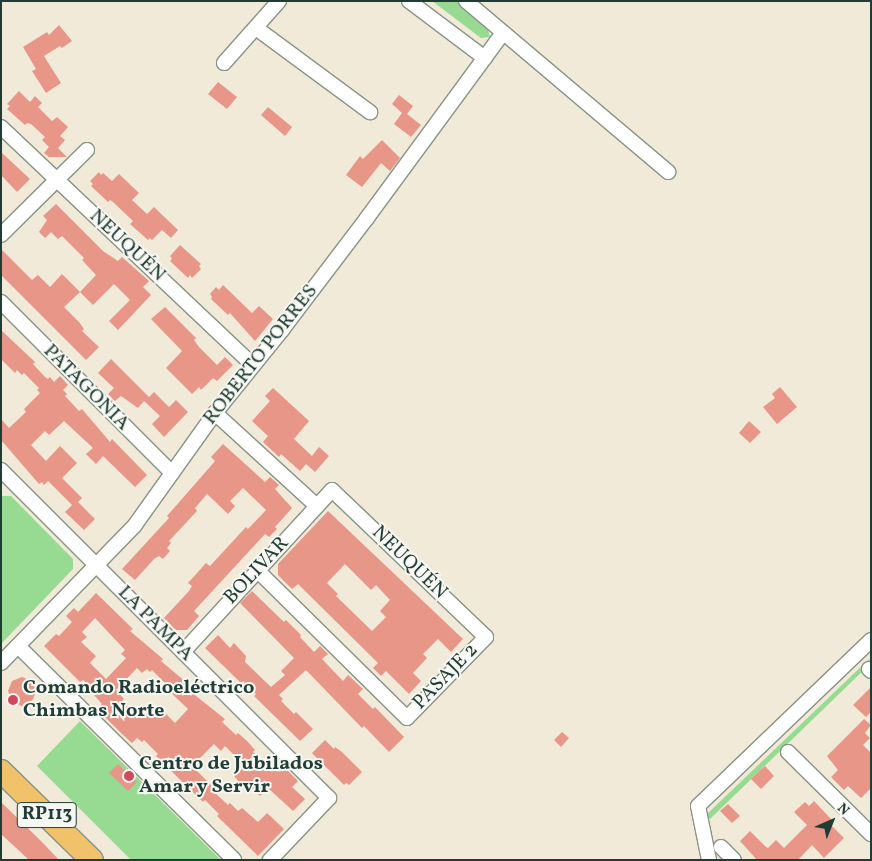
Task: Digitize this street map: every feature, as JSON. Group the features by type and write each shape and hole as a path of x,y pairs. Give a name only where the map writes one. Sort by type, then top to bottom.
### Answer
{"main road":[{"name":"RP113","path":"1,770 92,860"}],"street":[{"path":"224,63 279,1"},
{"path":"409,1 485,58"},
{"path":"466,1 668,172"},
{"path":"256,28 370,112"},
{"name":"ROBERTO PORRES","path":"1,663 135,525 215,413 368,218 503,33"},
{"name":"NEUQUÉN","path":"1,127 253,365"},
{"path":"1,235 87,150"},
{"name":"PATAGONIA","path":"1,302 172,473"},
{"path":"215,413 317,506"},
{"name":"LA PAMPA","path":"3,475 96,565 329,798 270,860"},
{"name":"NEUQUÉN","path":"332,490 486,637"},
{"name":"BOLIVAR","path":"183,652 332,490"},
{"name":"PASAJE 2","path":"258,571 407,718 486,637"},
{"path":"709,860 698,806 871,640"},
{"path":"18,646 234,860"},
{"path":"788,752 871,834"},
{"path":"721,847 734,860"}],"green space":[{"path":"432,1 457,1 487,27 490,37 481,38"},
{"path":"1,496 11,496 73,559 73,569 1,644"},
{"path":"869,659 871,663 710,819 706,815"},
{"path":"80,721 221,860 131,860 37,766"}],"building":[{"path":"59,25 72,41 44,56 61,83 46,93 32,71 36,69 23,47 47,32 49,35"},
{"path":"218,82 237,97 227,109 208,94"},
{"path":"19,91 30,102 35,96 42,103 38,107 52,121 57,117 68,127 60,136 65,140 58,148 67,157 49,157 44,153 49,147 42,140 45,137 31,124 27,123 25,125 7,109 10,106 7,104"},
{"path":"399,95 413,106 407,114 421,125 411,137 394,124 402,113 392,104"},
{"path":"268,107 292,127 285,136 261,115"},
{"path":"382,140 400,158 390,171 381,163 362,187 346,175 360,156 363,159"},
{"path":"1,152 30,179 17,192 1,175"},
{"path":"99,172 112,181 119,174 139,193 132,200 147,214 154,207 178,230 171,238 162,230 152,240 150,238 148,240 130,224 133,221 113,202 110,200 108,202 91,186 93,184 90,181"},
{"path":"56,204 103,251 118,261 122,257 149,281 143,287 151,295 118,330 109,321 130,300 114,284 93,305 80,292 96,275 82,260 84,258 62,236 58,239 51,232 45,238 39,232 47,220 43,216"},
{"path":"180,245 201,264 199,266 201,269 192,278 190,275 188,278 170,261 172,259 170,256"},
{"path":"1,249 32,280 38,275 50,287 62,274 80,292 64,307 79,322 84,329 82,331 99,347 86,360 1,275"},
{"path":"223,285 252,313 259,306 273,319 255,341 230,313 228,315 211,299 210,294 216,287 219,290"},
{"path":"165,307 196,338 194,340 199,347 217,365 225,357 233,365 217,381 213,378 201,390 199,387 192,394 166,368 182,351 151,319"},
{"path":"1,330 35,362 33,364 45,377 48,379 50,377 54,382 60,376 68,385 63,390 67,394 65,396 79,411 82,409 110,442 112,439 147,475 135,487 103,456 96,464 86,454 93,448 64,421 49,435 45,431 31,445 46,461 60,446 77,463 62,478 82,498 78,502 95,519 84,530 65,512 72,505 48,481 44,485 42,482 39,484 1,440 1,419 9,428 26,412 24,409 40,393 37,390 39,388 24,373 22,375 17,370 15,373 1,359"},
{"path":"111,359 149,397 154,392 169,407 176,400 188,412 164,437 152,424 160,416 144,401 138,408 121,396 115,401 108,394 114,388 98,373"},
{"path":"780,387 797,407 777,424 763,407 775,398 772,394"},
{"path":"273,388 309,421 294,439 312,456 319,447 329,456 315,472 306,464 300,471 281,454 279,457 263,442 268,436 252,421 270,401 265,396"},
{"path":"749,421 761,432 750,443 739,433"},
{"path":"223,444 265,482 270,477 279,485 275,489 292,508 275,527 277,529 269,537 265,534 194,611 199,616 187,630 176,630 164,618 189,591 192,586 188,583 206,563 210,566 246,527 248,529 266,510 243,488 230,501 235,506 228,514 207,494 195,508 197,511 169,541 171,543 167,548 170,551 163,559 159,556 154,559 135,580 122,569 169,518 167,516 215,461 211,457"},
{"path":"328,511 463,639 451,652 438,639 423,654 427,658 413,673 421,681 409,694 386,671 381,676 373,668 378,663 298,584 292,589 278,575 278,564","holes":["345,564 371,590 376,585 390,600 380,611 386,617 372,631 336,596 338,594 327,583"]},
{"path":"252,591 284,622 286,620 314,652 320,646 328,654 322,659 343,681 348,675 363,689 358,694 373,709 375,707 404,737 389,752 364,726 362,728 306,670 279,695 283,699 281,701 294,714 296,712 313,729 300,741 254,696 256,694 243,681 241,683 205,648 218,635 230,648 234,643 246,656 245,662 271,687 285,675 281,671 294,658 240,603"},
{"path":"96,593 133,629 130,631 194,689 191,692 225,719 222,722 236,735 238,733 247,741 255,750 253,752 267,766 269,763 277,772 283,766 298,781 292,787 305,799 293,811 268,788 260,796 245,782 242,785 234,776 245,766 225,746 221,751 214,744 192,766 228,805 230,803 238,811 242,808 258,822 267,813 284,829 258,856 217,816 219,814 205,800 203,802 156,756 158,754 144,740 142,742 137,738 132,743 121,733 97,709 102,704 94,695 96,693 83,680 80,682 44,646 56,634 59,636 72,622 66,616 74,608 78,612","holes":["95,618 125,650 121,654 126,658 106,679 90,663 96,656 81,642 87,637 82,632","137,668 142,673 147,669 150,672 152,670 166,684 164,686 188,709 175,723 159,707 153,714 150,712 143,718 138,713 136,715 122,701 124,699 116,690"]},
{"path":"22,677 32,681 36,691 33,699 25,708 12,701 8,691 12,681"},
{"path":"871,687 871,712 866,717 853,705"},
{"path":"864,719 871,725 865,733 870,738 863,745 871,753 871,788 861,798 848,786 844,790 831,777 838,770 827,756"},
{"path":"562,732 569,738 561,747 554,740"},
{"path":"325,740 334,749 335,747 342,752 362,772 349,785 346,783 344,785 312,753"},
{"path":"118,764 137,782 128,791 109,773"},
{"path":"765,766 774,776 761,789 751,779"},
{"path":"814,801 832,820 829,823 844,838 824,858 812,845 798,860 757,860 740,841 750,831 768,848 776,840 784,848 807,825 794,812 805,802 809,806"},
{"path":"1,802 59,860 29,860 1,834"},
{"path":"728,804 740,816 732,823 720,811"}],"place":[{"name":"Comando Radioeléctrico Chimbas Norte","path":"13,700"},
{"name":"Centro de Jubilados Amar y Servir","path":"129,776"}]}
